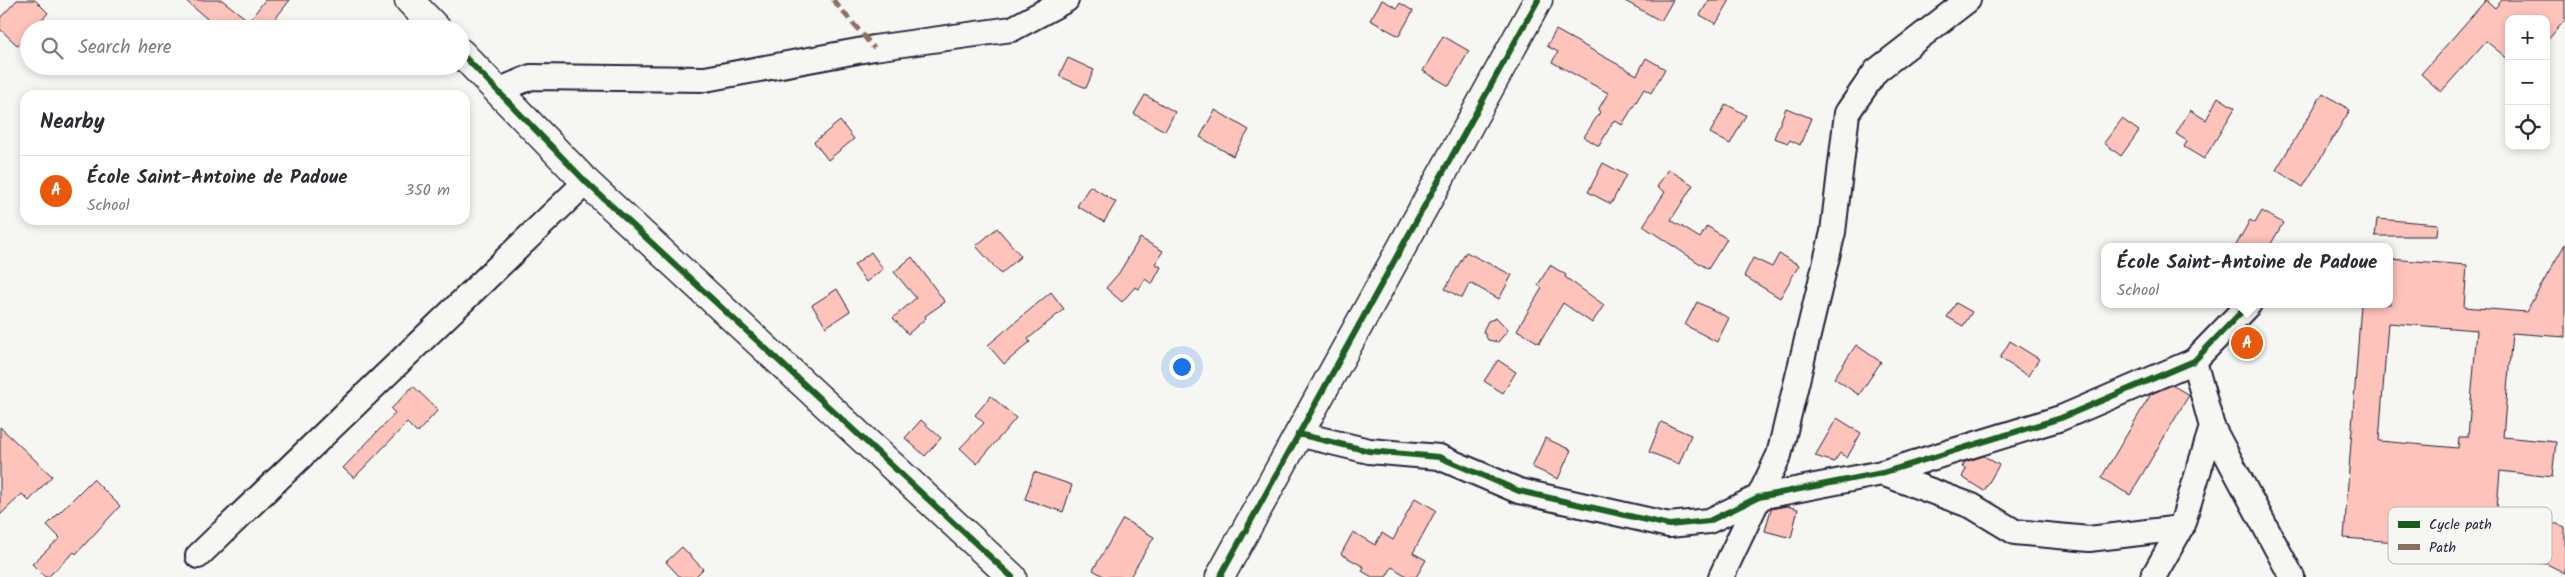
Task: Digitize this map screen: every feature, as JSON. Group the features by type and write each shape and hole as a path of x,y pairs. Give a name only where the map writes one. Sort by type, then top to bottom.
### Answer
{"street":[{"path":"408,0 428,20"},
{"path":"498,90 531,77 705,79 874,48 1012,29 1066,0"},
{"path":"1220,577 1538,0"},
{"path":"1721,577 1779,456 1833,232 1847,113 1876,71 1968,0"},
{"path":"470,62 586,182 1012,577"},
{"path":"198,556 586,182"},
{"path":"1298,434 1369,451 1439,457 1519,492 1669,525 1709,521 1759,497 1882,473 2061,418 2194,361 2245,308"},
{"path":"2194,361 2212,427 2292,577"},
{"path":"2153,577 2181,528 2212,427"},
{"path":"1882,473 1972,506 2015,532 2089,539 2181,528"}],"building":[{"path":"17,0 35,0 48,13 42,20 20,20 20,44 18,46 0,29 0,18"},
{"path":"185,0 222,0 248,20 208,20"},
{"path":"265,0 290,0 274,20 250,20"},
{"path":"1382,0 1397,8 1400,3 1413,11 1399,36 1370,20"},
{"path":"1623,0 1673,0 1661,21"},
{"path":"1709,0 1730,0 1716,24 1700,15"},
{"path":"2486,0 2495,8 2502,0 2565,0 2565,20 2550,37 2550,15 2505,15 2505,57 2486,41 2441,92 2421,74"},
{"path":"1556,30 1637,75 1646,58 1665,69 1651,93 1644,89 1622,125 1614,120 1599,146 1584,137 1600,112 1598,110 1608,93 1552,62 1558,52 1547,46"},
{"path":"1443,36 1469,51 1449,86 1423,71"},
{"path":"1068,58 1094,70 1086,88 1059,76"},
{"path":"2323,93 2350,110 2303,187 2276,170"},
{"path":"1145,95 1175,112 1165,131 1134,114"},
{"path":"2218,97 2235,108 2204,159 2184,147 2187,141 2176,134 2190,110 2206,120"},
{"path":"1726,104 1746,115 1730,144 1710,133"},
{"path":"1786,108 1811,118 1800,145 1790,140 1788,143 1774,138"},
{"path":"1215,110 1249,130 1233,156 1200,137"},
{"path":"2122,119 2139,131 2121,156 2104,143"},
{"path":"840,121 854,139 828,160 814,142"},
{"path":"1603,163 1626,175 1611,204 1588,192"},
{"path":"1668,169 1693,185 1671,220 1700,238 1707,226 1727,239 1708,269 1643,226 1665,192 1657,187"},
{"path":"1090,186 1116,202 1104,222 1077,206"},
{"path":"2262,211 2283,223 2271,243 2237,243 2250,220 2255,223"},
{"path":"2377,219 2438,224 2437,236 2375,236"},
{"path":"997,228 1021,256 1001,274 976,246"},
{"path":"1140,238 1163,251 1155,264 1161,267 1152,284 1145,279 1139,289 1135,287 1122,302 1106,288 1119,273"},
{"path":"2565,244 2565,337 2512,333 2503,437 2556,442 2552,477 2500,471 2497,507 2388,507 2388,541 2344,538 2361,308 2393,308 2393,259 2467,265 2464,307 2526,312","holes":["2388,323 2477,330 2468,437 2459,437 2458,448 2379,441"]},
{"path":"871,252 883,269 866,282 854,265"},
{"path":"1466,252 1512,275 1499,299 1470,283 1462,298 1445,289"},
{"path":"1779,254 1799,265 1780,298 1744,276 1753,258 1772,267"},
{"path":"912,257 945,302 925,316 926,318 908,334 893,318 916,298 894,272"},
{"path":"1550,265 1604,305 1592,323 1563,303 1539,343 1517,330 1542,288 1538,285"},
{"path":"837,289 850,311 826,327 812,305"},
{"path":"1051,292 1064,309 1028,339 1030,342 1004,364 988,345"},
{"path":"1697,302 1729,318 1717,342 1685,325"},
{"path":"1956,303 1972,312 1963,326 1947,317"},
{"path":"1497,318 1508,330 1498,342 1488,340 1483,331 1488,321"},
{"path":"2010,341 2039,359 2028,376 2000,358"},
{"path":"1856,345 1881,362 1859,395 1834,378"},
{"path":"1498,360 1516,372 1503,393 1484,381"},
{"path":"2172,385 2189,395 2130,495 2101,478 2151,394"},
{"path":"413,386 438,410 417,433 407,423 354,478 343,468 395,413 391,409"},
{"path":"991,396 1016,418 977,464 960,448 984,423 975,415"},
{"path":"1837,418 1861,433 1847,458 1840,453 1834,462 1815,456"},
{"path":"921,420 941,438 925,456 905,438"},
{"path":"1661,422 1691,435 1679,464 1649,452"},
{"path":"0,427 52,476 29,501 22,494 0,515"},
{"path":"1545,438 1571,450 1558,479 1532,467"},
{"path":"1984,456 1999,465 1984,491 1962,477 1966,469 1962,467 1965,462"},
{"path":"1034,472 1072,485 1063,512 1025,499"},
{"path":"93,479 120,506 76,554 74,552 48,577 45,577 32,564 60,538 47,525"},
{"path":"1415,498 1436,510 1413,553 1426,560 1416,577 1408,577 1392,567 1386,577 1372,577 1362,571 1364,567 1341,554 1353,532 1375,545 1382,533 1393,540"},
{"path":"1787,506 1798,509 1791,538 1765,531 1771,509"},
{"path":"1123,519 1154,537 1130,577 1105,577 1093,570"},
{"path":"2552,524 2565,527 2565,573 2547,564 2552,564"},
{"path":"682,547 703,569 695,577 680,577 666,562"}],"marked path":[{"path":"833,0 874,48"}],"cycle path":[{"path":"1220,577 1538,0"},
{"path":"470,62 586,182 1012,577"},
{"path":"1298,434 1369,451 1439,457 1519,491 1669,525 1709,521 1759,497 1882,473 2061,418 2194,361 2245,308"}],"place":[{"name":"École Saint-Antoine de Padoue","path":"2247,343"}]}
